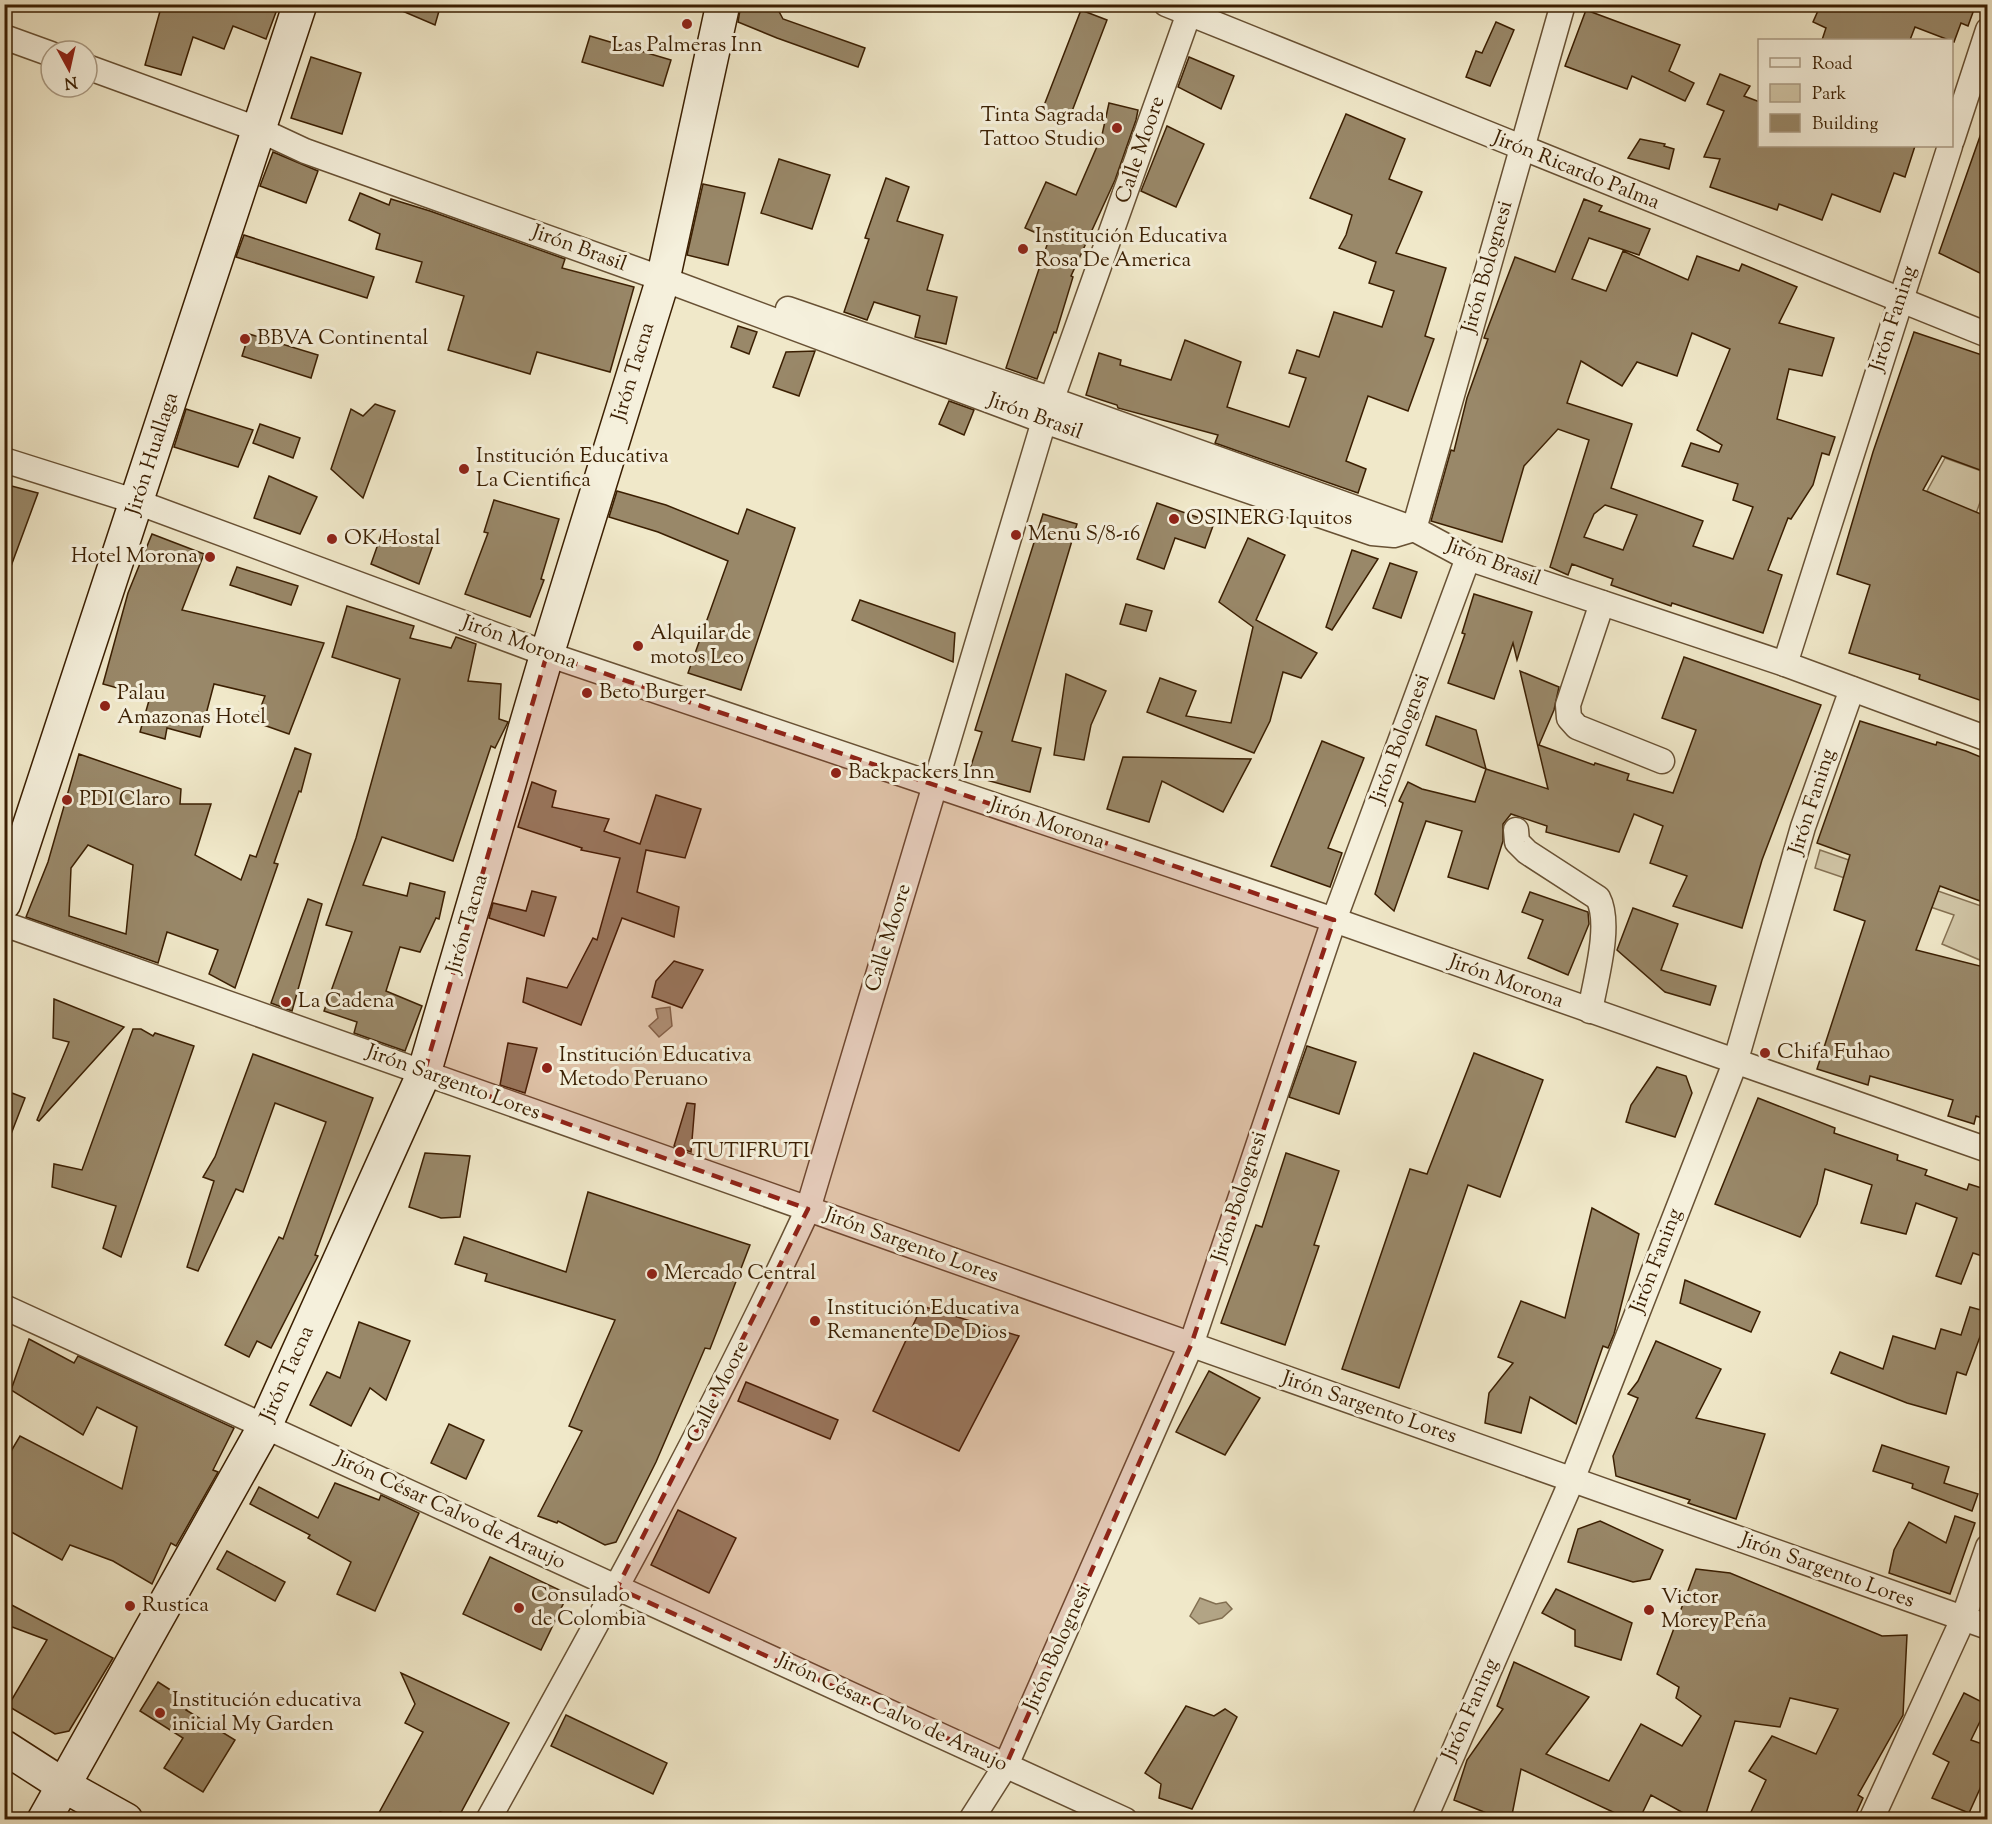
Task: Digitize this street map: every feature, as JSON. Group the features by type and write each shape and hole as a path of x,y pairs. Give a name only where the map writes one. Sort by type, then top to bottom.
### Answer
{"street":[{"name":"Jirón Huallaga","path":"4,903 300,4"},
{"name":"Jirón Tacna","path":"44,1820 265,1426 424,1073 547,654 664,273 723,4"},
{"name":"Jirón Bolognesi","path":"1414,529 1563,4"},
{"name":"Jirón Ricardo Palma","path":"1178,9 1521,150 1988,335"},
{"name":"Calle Moore","path":"488,1820 617,1588 761,1311 808,1209 1048,410 1178,9"},
{"path":"1953,137 1988,30"},
{"path":"4,37 39,50"},
{"name":"Jirón Brasil","path":"99,71 260,130 305,151 664,273 1048,410 1414,529 1468,558 1785,664 1988,739"},
{"name":"Jirón Faning","path":"1785,664 1950,147"},
{"name":"Jirón Morona","path":"4,460 137,502 547,654 1334,920 1735,1063 1988,1150"},
{"name":"Jirón Bolognesi","path":"971,1820 1006,1765 1191,1345 1334,920 1468,558"},
{"path":"1602,603 1568,705 1569,718 1577,728 1662,761"},
{"name":"Jirón Faning","path":"1424,1820 1572,1480 1735,1063 1803,827 1852,689"},
{"path":"1516,830 1517,842 1527,852 1598,898 1603,908 1603,935 1590,1011"},
{"name":"Jirón Sargento Lores","path":"4,924 1988,1628"},
{"name":"Jirón César Calvo de Araujo","path":"4,1307 1125,1820"},
{"path":"1870,1820 1963,1619 1988,1546"},
{"path":"4,1747 63,1785 126,1820"}],"highlighted area":[{"path":"547,654 1334,920 1191,1345 1006,1765 617,1588 808,1209 424,1073"}],"green space":[{"path":"1945,458 1987,473 1987,483 1969,533 1945,500 1927,491"},
{"path":"1820,850 1987,908 1987,963 1942,944 1954,915 1815,868"}],"shaded area":[{"path":"670,1007 672,1026 659,1037 649,1026 658,1018 656,1009"},
{"path":"1200,1598 1216,1604 1226,1602 1232,1609 1222,1618 1199,1624 1190,1616"}],"building":[{"path":"162,4 279,4 266,39 233,26 224,49 193,37 181,75 145,65"},
{"path":"386,4 441,4 435,25"},
{"path":"741,4 775,4 783,19 865,48 858,67 738,22"},
{"path":"1821,4 1976,4 1968,26 1961,23 1954,42 1953,39 1946,39 1915,27 1910,39 1822,39 1826,28 1813,22"},
{"path":"1081,10 1107,20 1069,119 1043,108"},
{"path":"1586,10 1680,45 1669,71 1694,83 1685,101 1632,76 1627,89 1565,66"},
{"path":"1496,22 1514,30 1490,86 1466,77 1476,51 1482,53"},
{"path":"590,36 671,60 663,86 582,62"},
{"path":"311,57 361,73 342,134 291,118"},
{"path":"1189,57 1234,76 1221,109 1178,87"},
{"path":"1720,74 1750,86 1744,96 1758,101 1758,147 1915,147 1905,177 1894,173 1880,212 1832,194 1822,220 1779,204 1777,210 1710,187 1720,159 1704,157 1724,111 1707,104"},
{"path":"1109,103 1138,110 1136,120 1115,180 1071,276 1073,277 1056,333 1054,332 1037,379 1006,368 1049,239 1025,228 1046,182 1076,195 1102,135"},
{"path":"1346,114 1405,139 1389,179 1422,192 1396,253 1446,268 1425,336 1434,339 1408,411 1368,396 1346,461 1366,469 1358,493 1215,443 1218,435 1118,408 1117,405 1086,395 1099,353 1121,360 1120,365 1171,380 1185,340 1241,362 1227,407 1289,427 1306,378 1289,373 1297,350 1319,357 1334,312 1382,327 1394,291 1369,283 1376,262 1339,248 1352,215 1310,198"},
{"path":"1984,125 1988,126 1988,277 1939,253"},
{"path":"1167,126 1204,144 1176,207 1141,191"},
{"path":"1640,139 1665,144 1664,146 1674,149 1669,169 1628,158"},
{"path":"273,152 318,171 306,203 260,186"},
{"path":"779,159 830,175 812,229 761,213"},
{"path":"886,178 909,187 897,221 943,235 927,290 957,297 946,344 915,337 920,316 874,302 867,320 844,312 869,239 865,238"},
{"path":"703,184 745,193 728,265 687,255"},
{"path":"360,193 389,205 391,199 430,211 565,259 562,268 634,287 610,372 537,352 530,374 448,350 464,296 416,282 422,262 376,249 380,234 349,220"},
{"path":"1584,199 1602,206 1599,211 1650,229 1639,255 1589,238 1572,279 1606,291 1623,251 1688,280 1697,256 1739,271 1742,264 1797,287 1779,323 1834,338 1822,376 1789,369 1777,419 1835,437 1829,455 1822,453 1813,485 1791,519 1788,518 1768,570 1782,575 1763,633 1672,603 1671,606 1611,585 1613,579 1572,564 1568,575 1550,567 1589,440 1558,429 1524,466 1502,542 1431,521 1451,450 1454,451 1467,398 1488,339 1484,338 1515,257 1555,272","holes":["1692,333 1730,349 1697,430 1722,445 1719,452 1691,443 1682,466 1738,484 1733,500 1753,507 1733,559 1693,546 1703,521 1611,488 1632,424 1567,403 1581,361 1622,386 1637,362 1677,376","1605,505 1637,515 1623,550 1584,537 1594,514"]},
{"path":"244,235 374,277 367,298 236,257"},
{"path":"738,326 757,332 749,354 731,347"},
{"path":"1914,332 1988,357 1988,473 1942,456 1923,490 1988,517 1988,703 1919,679 1920,675 1849,653 1870,585 1837,574 1873,452"},
{"path":"249,334 318,355 311,378 242,356"},
{"path":"815,351 799,396 773,387 786,352"},
{"path":"949,401 974,410 964,435 939,424"},
{"path":"375,404 395,411 363,498 331,469 351,409 363,416"},
{"path":"186,409 253,430 238,467 174,447"},
{"path":"260,424 300,438 293,458 253,443"},
{"path":"269,476 317,497 300,534 254,518"},
{"path":"4,484 38,493 7,577 4,577"},
{"path":"617,491 666,505 738,534 747,509 795,528 741,690 688,673 728,561 658,532 609,517"},
{"path":"494,500 559,519 541,579 544,580 530,617 465,594 488,533 484,532"},
{"path":"1157,503 1214,523 1205,548 1175,538 1164,569 1137,559"},
{"path":"1043,514 1077,524 1012,741 1041,748 1030,792 968,775 982,732 975,730"},
{"path":"384,527 416,541 419,536 434,542 419,584 371,564"},
{"path":"152,534 204,554 182,610 324,643 289,734 255,722 265,696 214,684 200,737 167,728 165,739 140,732 150,697 103,684 128,593"},
{"path":"1248,538 1285,555 1256,620 1317,653 1301,678 1283,672 1270,721 1254,753 1147,712 1160,678 1196,691 1186,716 1231,723 1253,627 1219,602"},
{"path":"1352,550 1378,559 1332,630 1326,627"},
{"path":"1390,563 1417,572 1401,618 1373,608"},
{"path":"237,567 298,586 291,605 230,585"},
{"path":"1474,594 1532,612 1517,660 1513,643 1494,699 1448,683 1465,634 1462,633"},
{"path":"860,600 955,633 953,662 852,620"},
{"path":"1126,604 1152,611 1146,631 1120,624"},
{"path":"347,606 414,626 410,638 451,648 456,637 476,644 468,681 501,684 499,719 508,722 495,748 491,746 453,861 382,837 363,885 407,896 410,883 445,892 439,919 436,918 420,952 400,947 386,991 422,1006 405,1051 354,1033 357,1022 324,1011 352,932 326,925 356,838 400,679 332,657"},
{"path":"1684,657 1821,705 1762,860 1742,928 1673,906 1687,876 1650,863 1663,826 1634,814 1619,852 1546,832 1547,826 1511,814 1503,824 1503,841 1488,889 1448,877 1462,831 1426,821 1394,911 1375,894 1403,803 1399,801 1408,782 1422,789 1475,802 1486,769 1548,789 1520,671 1559,687 1554,710 1539,745 1594,765 1595,763 1629,774 1627,780 1673,793 1696,730 1662,718"},
{"path":"1066,674 1106,691 1091,725 1084,760 1054,755"},
{"path":"1436,716 1476,730 1486,769 1426,745"},
{"path":"1860,721 1936,745 1937,742 1988,760 1988,879 1980,901 1940,886 1916,950 1988,968 1988,1120 1976,1116 1974,1124 1948,1116 1953,1100 1870,1076 1868,1085 1817,1069 1865,921 1834,910 1850,855 1817,843"},
{"path":"1322,741 1364,758 1328,848 1342,853 1330,887 1271,866"},
{"path":"295,748 311,754 301,792 299,791 274,863 278,864 235,988 209,974 218,950 167,932 158,963 26,917 48,862 79,754 181,789 180,804 211,804 195,855 241,880 250,855 256,857","holes":["88,845 133,865 126,934 69,916 71,868"]},
{"path":"1123,757 1251,759 1223,812 1162,781 1149,822 1107,809"},
{"path":"532,782 556,791 552,807 609,819 604,831 640,844 656,795 701,809 685,858 646,850 637,892 679,907 674,937 622,918 581,1025 523,1002 527,978 567,988 593,938 597,940 620,858 581,850 582,848 518,827"},
{"path":"532,891 556,897 544,936 489,918 493,903 526,911"},
{"path":"1530,892 1588,912 1589,924 1568,975 1528,958 1543,920 1522,912"},
{"path":"308,899 322,904 292,1011 271,1003"},
{"path":"1633,908 1678,924 1661,970 1716,986 1710,1005 1665,992 1617,950"},
{"path":"674,961 703,970 682,1008 652,997 656,981"},
{"path":"54,999 124,1027 39,1121 37,1120 69,1042 53,1038"},
{"path":"133,1029 141,1029 153,1036 155,1033 194,1046 121,1257 103,1248 116,1206 52,1187 54,1164 82,1170"},
{"path":"508,1043 537,1048 525,1093 500,1085"},
{"path":"1307,1046 1356,1062 1339,1114 1289,1097"},
{"path":"1474,1053 1543,1080 1500,1197 1468,1185 1399,1388 1342,1369 1410,1169 1427,1174"},
{"path":"253,1054 373,1098 315,1255 318,1256 271,1348 257,1341 249,1357 225,1345 279,1237 283,1239 326,1122 275,1103 243,1192 236,1189 198,1271 187,1267 214,1181 203,1177 215,1157"},
{"path":"1657,1067 1686,1076 1692,1093 1675,1137 1626,1122 1631,1105"},
{"path":"4,1090 25,1098 6,1147 4,1147"},
{"path":"1758,1098 1835,1128 1834,1133 1898,1155 1897,1160 1927,1170 1925,1175 1967,1190 1969,1184 1988,1190 1988,1258 1973,1253 1961,1284 1936,1276 1957,1218 1916,1203 1906,1234 1861,1223 1872,1185 1825,1169 1817,1204 1800,1237 1715,1204"},
{"path":"687,1103 695,1104 691,1152 674,1146"},
{"path":"425,1153 470,1156 460,1217 441,1218 409,1207"},
{"path":"1286,1153 1339,1171 1314,1245 1319,1246 1285,1345 1221,1323 1256,1225 1262,1227"},
{"path":"588,1192 750,1245 710,1349 705,1348 656,1462 616,1542 605,1545 558,1521 557,1523 538,1516 582,1431 569,1426 615,1320 485,1281 487,1274 455,1264 464,1237 566,1272"},
{"path":"1592,1208 1639,1234 1614,1334 1608,1348 1603,1346 1576,1424 1530,1397 1521,1433 1485,1423 1489,1393 1513,1363 1498,1357 1521,1301 1565,1318"},
{"path":"1685,1280 1760,1312 1751,1332 1680,1303"},
{"path":"922,1306 1019,1336 959,1451 873,1411"},
{"path":"1970,1307 1988,1312 1988,1336 1981,1334 1966,1375 1957,1372 1946,1414 1907,1403 1831,1373 1840,1352 1883,1369 1893,1336 1935,1349 1941,1329 1961,1335"},
{"path":"359,1322 410,1341 386,1400 370,1388 351,1426 310,1405 327,1372 340,1378"},
{"path":"29,1339 74,1363 78,1356 234,1428 213,1470 218,1472 176,1546 171,1543 152,1584 113,1561 70,1545 62,1560 4,1528 4,1463 20,1436 122,1489 137,1427 97,1407 83,1435 11,1390"},
{"path":"1656,1341 1721,1369 1696,1418 1765,1434 1736,1519 1688,1503 1690,1500 1616,1476 1613,1456 1638,1398 1628,1394 1638,1381"},
{"path":"1209,1371 1260,1398 1225,1455 1176,1432"},
{"path":"746,1382 838,1420 830,1439 738,1401"},
{"path":"449,1424 484,1440 466,1479 431,1463"},
{"path":"1882,1445 1949,1467 1944,1483 1978,1494 1972,1511 1912,1488 1913,1484 1873,1471"},
{"path":"335,1483 379,1500 381,1495 419,1513 375,1611 337,1594 351,1562 308,1538 310,1535 250,1504 259,1487 318,1518"},
{"path":"678,1510 736,1538 709,1593 651,1565"},
{"path":"1955,1516 1975,1523 1950,1594 1889,1573 1894,1550 1909,1522 1946,1543"},
{"path":"1600,1521 1663,1550 1650,1579 1633,1582 1568,1562 1578,1529"},
{"path":"227,1551 285,1582 275,1601 217,1569"},
{"path":"490,1557 568,1594 541,1650 463,1614"},
{"path":"1696,1569 1730,1573 1882,1636 1907,1635 1903,1715 1858,1795 1863,1798 1853,1820 1766,1820 1751,1812 1766,1780 1749,1771 1772,1736 1816,1754 1838,1709 1790,1698 1780,1727 1735,1721 1704,1820 1696,1820 1651,1795 1639,1820 1630,1820 1521,1769 1511,1820 1504,1820 1454,1800 1467,1760 1503,1709 1497,1706 1514,1662 1589,1697 1546,1754 1609,1781 1641,1724 1682,1746 1701,1716 1676,1698 1679,1687 1657,1674"},
{"path":"1556,1589 1632,1623 1621,1660 1575,1646 1575,1630 1542,1613"},
{"path":"4,1601 113,1658 69,1731 55,1734 8,1706 47,1640 4,1624"},
{"path":"401,1673 509,1723 458,1818 440,1812 436,1820 375,1820 423,1732 405,1723 415,1704"},
{"path":"158,1682 191,1703 186,1710 235,1740 203,1792 164,1768 183,1738 140,1711"},
{"path":"1964,1693 1988,1705 1971,1740 1988,1746 1988,1771 1969,1813 1932,1798 1949,1762 1933,1754"},
{"path":"1186,1706 1214,1716 1225,1709 1237,1717 1192,1809 1159,1798 1161,1784 1145,1773"},
{"path":"566,1715 667,1763 653,1794 551,1746"}],"place":[{"name":"Las Palmeras Inn","path":"687,24"},
{"name":"Tinta Sagrada Tattoo Studio","path":"1117,128"},
{"name":"Institución Educativa Rosa De America","path":"1023,249"},
{"name":"BBVA Continental","path":"245,339"},
{"name":"Institución Educativa La Cientifica","path":"464,469"},
{"name":"OSINERG Iquitos","path":"1174,519"},
{"name":"Menu S/8-16","path":"1016,535"},
{"name":"OK Hostal","path":"332,539"},
{"name":"Hotel Morona","path":"210,557"},
{"name":"Alquilar de motos Leo","path":"638,646"},
{"name":"Beto Burger","path":"587,693"},
{"name":"Palau Amazonas Hotel","path":"105,706"},
{"name":"Backpackers Inn","path":"836,773"},
{"name":"PDI Claro","path":"67,800"},
{"name":"La Cadena","path":"286,1002"},
{"name":"Chifa Fuhao","path":"1765,1053"},
{"name":"Institución Educativa Metodo Peruano","path":"547,1068"},
{"name":"TUTIFRUTI","path":"680,1152"},
{"name":"Mercado Central","path":"652,1274"},
{"name":"Institución Educativa Remanente De Dios","path":"815,1321"},
{"name":"Rustica","path":"130,1606"},
{"name":"Consulado de Colombia","path":"519,1608"},
{"name":"Victor Morey Peña","path":"1649,1610"},
{"name":"Institución educativa inicial My Garden","path":"160,1713"}]}
